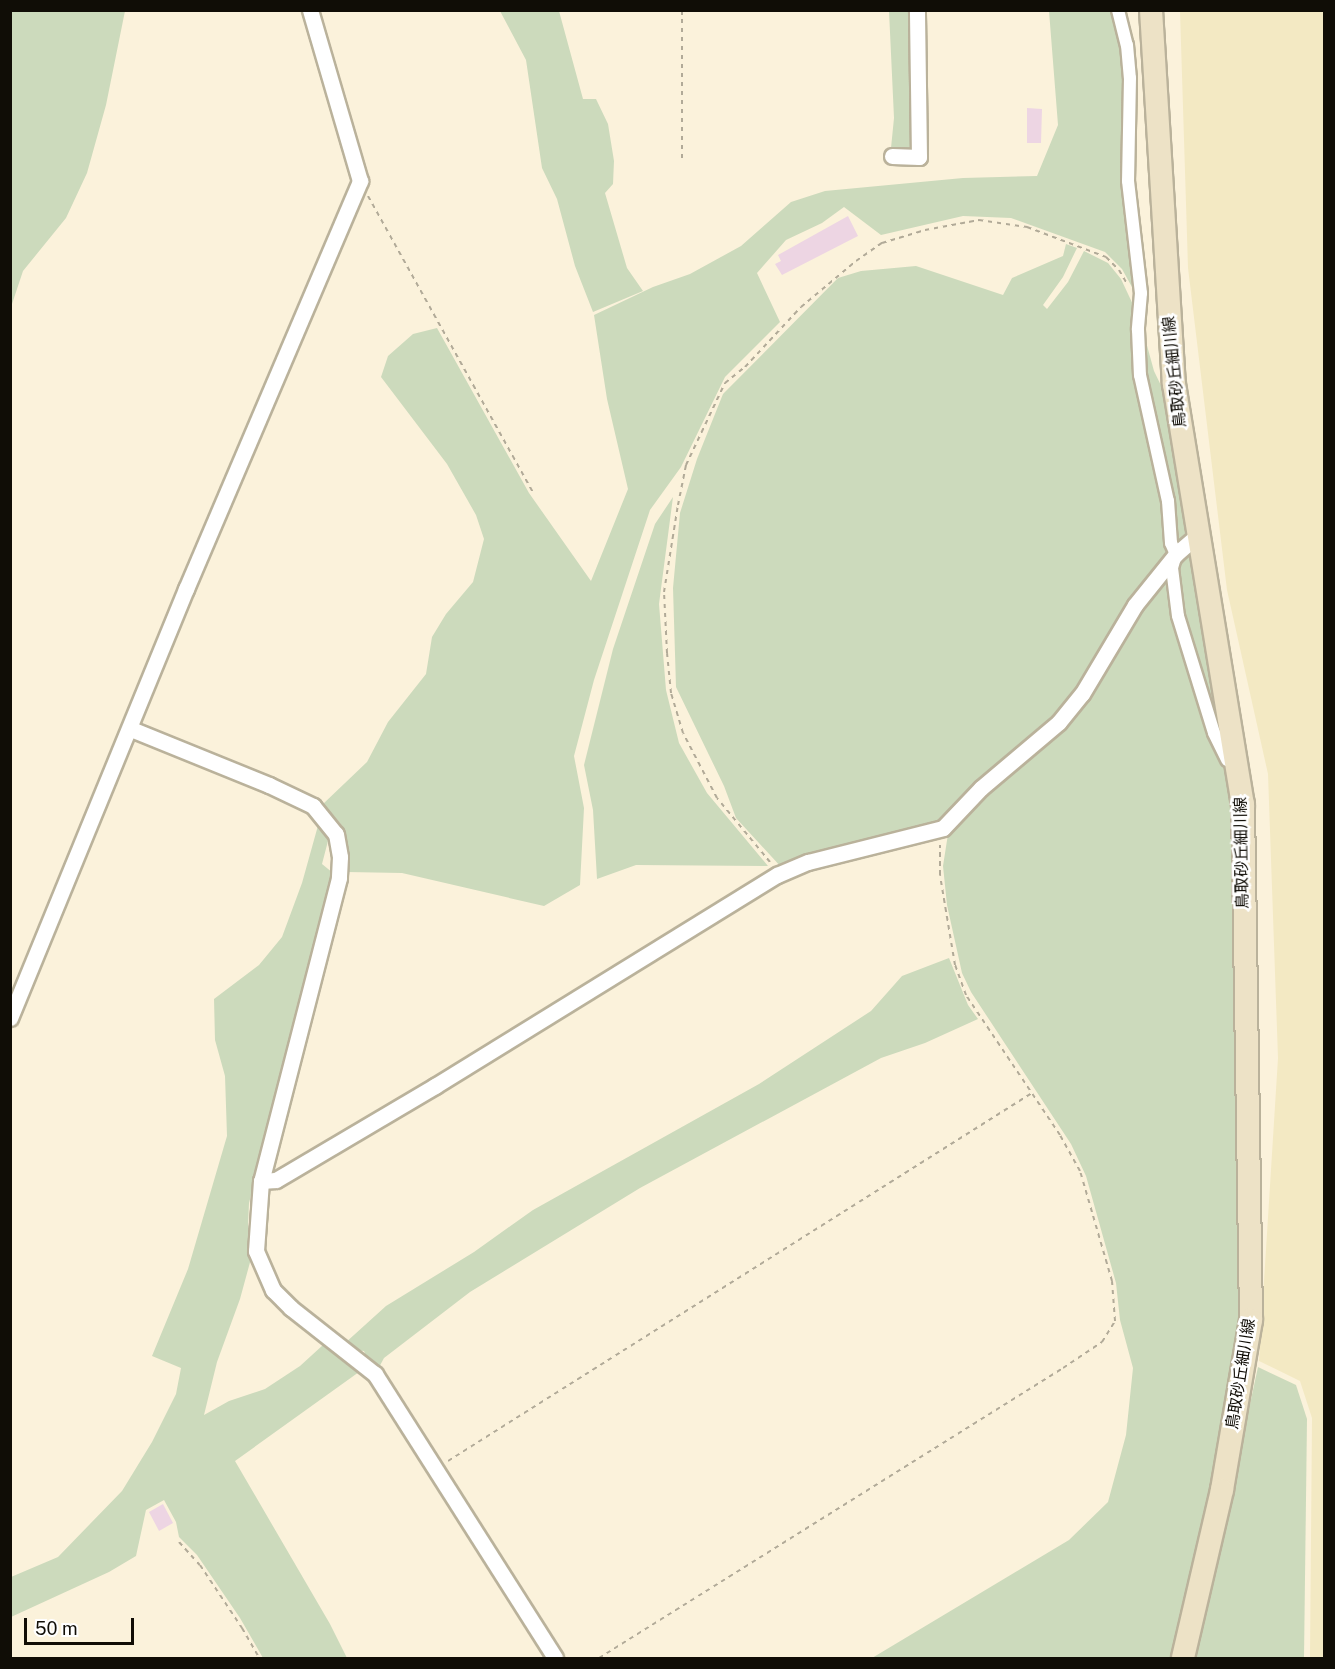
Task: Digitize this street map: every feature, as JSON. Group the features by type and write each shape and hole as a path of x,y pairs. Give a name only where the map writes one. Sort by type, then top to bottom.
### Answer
{"main road":[{"name":"鳥取砂丘細川線","path":"1151,10 1174,384 1197,536 1243,804 1251,1320 1222,1490 1183,1659"}],"street":[{"path":"10,1018 131,729 186,589 360,181 310,10"},
{"path":"892,156 919,157 917,10"},
{"path":"1119,10 1127,45 1130,78 1128,181 1141,293 1138,330 1140,375 1168,501 1171,543 1176,554 1172,568 1178,616 1210,723 1227,760"},
{"path":"261,1181 276,1180 312,1160 777,875 818,859 944,828 981,788 1059,722 1082,694 1135,605 1176,554 1197,536"},
{"path":"131,729 269,784 313,806 336,834 340,856 339,878 261,1181 256,1251 273,1290 291,1308 375,1374 555,1659"}],"path":[{"path":"682,10 682,162"},
{"path":"360,181 532,491"},
{"path":"777,875 771,863 717,798 683,733 671,693 664,592 686,465 725,383 745,367 801,307 850,265 882,243 955,223 1004,222 1037,231 1106,257 1119,270 1128,285"},
{"path":"599,1659 1102,1342 1115,1321 1115,1302 1095,1218 1080,1171 966,994 955,965 938,853 944,828"},
{"path":"435,1469 1032,1094"},
{"path":"178,1542 205,1573 242,1628 259,1659"}],"green space":[{"path":"11,10 125,11 106,105 87,173 66,218 23,271 11,307"},
{"path":"500,11 559,11 583,99 596,99 608,124 614,161 613,184 605,193 627,268 643,291 593,312 575,266 557,199 542,168 526,60"},
{"path":"889,11 913,11 911,152 891,148 894,118"},
{"path":"1049,11 1116,11 1124,43 1138,298 1122,269 1105,252 1011,218 963,216 881,235 844,207 822,223 786,240 757,273 780,322 725,377 681,467 650,510 594,680 574,756 584,808 580,885 544,906 402,873 347,872 348,853 345,834 340,823 323,804 367,762 388,722 426,674 432,637 446,614 473,582 484,539 476,515 447,464 381,377 388,356 413,334 437,328 529,493 591,581 628,489 607,399 594,315 653,287 690,274 741,246 791,202 825,191 963,178 1037,176 1058,125"},
{"path":"1066,244 1077,248 1063,277 1043,305 1047,309 1068,282 1084,251 1108,263 1121,279 1136,311 1153,443 1172,552 1064,710 939,822 782,868 736,818 724,786 676,687 673,588 680,513 697,459 723,394 838,278 861,271 916,266 1003,295 1012,278 1063,256"},
{"path":"1140,320 1154,371 1168,400 1187,531 1175,549 1145,384"},
{"path":"673,497 659,604 666,690 679,743 707,793 768,866 636,865 597,879 593,810 584,765 613,649 655,524"},
{"path":"1190,553 1193,556 1225,747 1193,667 1174,565"},
{"path":"1170,569 1227,766 1234,824 1244,1292 1237,1364 1177,1658 872,1658 1069,1540 1108,1502 1126,1435 1133,1368 1120,1320 1116,1283 1086,1176 1071,1144 971,992 962,973 947,905 943,866 948,834 955,821 1019,761 1112,650"},
{"path":"319,822 328,841 322,864 333,873 249,1203 248,1225 252,1255 240,1299 217,1362 204,1415 229,1401 265,1389 300,1366 323,1345 359,1372 235,1461 330,1624 347,1658 263,1658 240,1618 197,1555 179,1537 176,1522 164,1500 146,1510 136,1556 109,1572 11,1617 11,1577 58,1557 122,1491 152,1442 176,1394 181,1368 152,1356 188,1269 227,1136 225,1076 215,1040 214,999 259,965 282,937 302,883"},
{"path":"949,958 968,1005 978,1019 925,1043 881,1058 640,1188 470,1292 384,1358 377,1371 367,1359 364,1351 354,1350 344,1344 386,1306 474,1252 533,1210 759,1084 871,1011 902,976"},
{"path":"1258,1367 1296,1385 1307,1419 1304,1658 1195,1658"}],"sand":[{"path":"1180,11 1324,11 1324,1658 1310,1658 1312,1418 1300,1381 1259,1361 1278,1058 1268,774 1227,590 1188,268"}],"building":[{"path":"1027,108 1042,109 1041,143 1027,143"},
{"path":"848,216 858,236 782,275 775,264 781,261 778,255"},
{"path":"163,1504 173,1523 159,1531 149,1512"}]}
